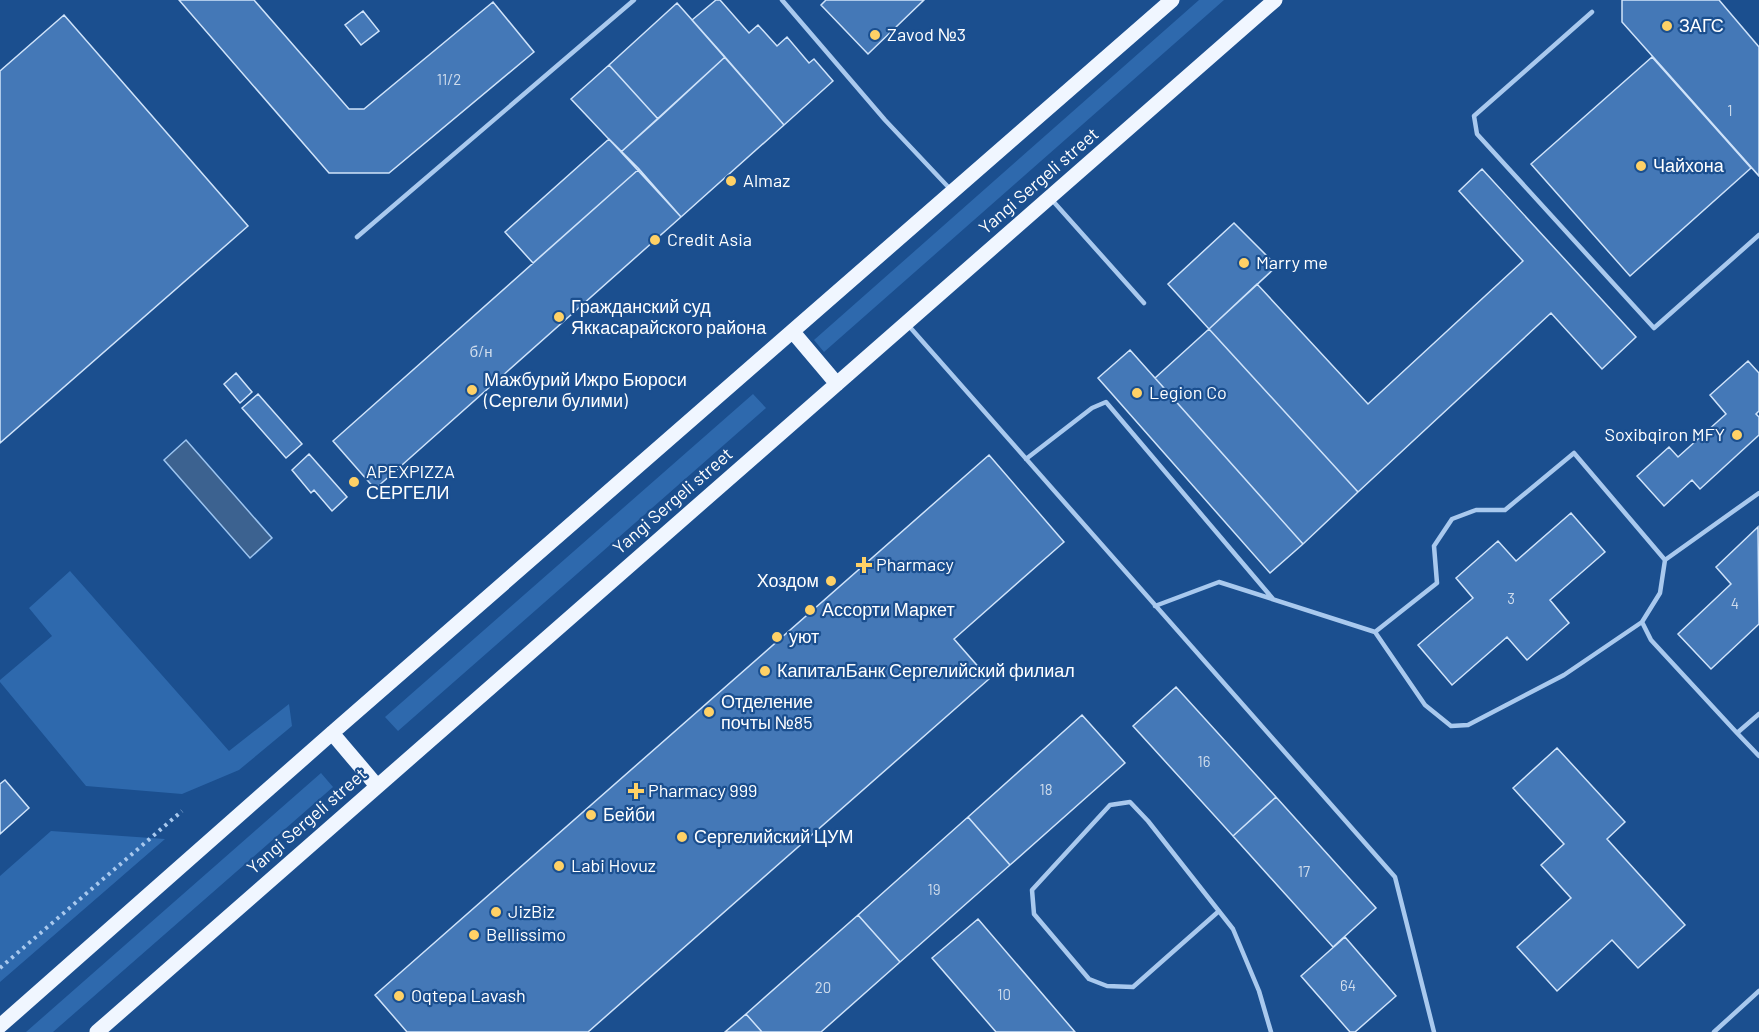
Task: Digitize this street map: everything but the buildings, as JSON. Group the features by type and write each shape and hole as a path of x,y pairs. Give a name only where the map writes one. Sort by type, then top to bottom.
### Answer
{"main road":[{"path":"0,1026 1172,0"},
{"name":"Yangi Sergeli street","path":"97,1032 1275,0"},
{"path":"793,332 837,384"},
{"path":"332,734 377,786"}],"lane":[{"path":"357,237 634,0"},
{"path":"782,0 885,120 954,193"},
{"path":"1592,12 1474,116 1477,134 1654,328 1759,235"},
{"path":"1050,198 1144,303"},
{"path":"907,323 1395,877 1434,1032"},
{"path":"1026,459 1092,408 1106,402 1273,599"},
{"path":"1376,632 1437,583 1434,546 1452,519 1476,510 1505,510 1574,453 1665,560"},
{"path":"1155,606 1218,582 1376,632 1425,705 1451,726 1468,725 1564,675 1642,622 1660,593 1665,560 1759,493"},
{"path":"1642,622 1651,640 1759,756"},
{"path":"1737,733 1759,714"},
{"path":"1219,911 1134,987 1107,986 1089,979 1034,914 1032,890 1110,805 1130,802 1148,821 1219,911 1233,929 1259,991 1271,1032"},
{"path":"1714,1032 1758,995"}],"path":[{"path":"0,968 182,811"}],"shaded area":[{"path":"1199,0 1224,0 824,352 814,340"},
{"path":"753,394 766,408 398,731 385,717"},
{"path":"186,440 272,538 250,558 164,460"},
{"path":"70,571 229,751 289,704 292,726 239,770 182,794 86,786 0,682 52,636 29,608"},
{"path":"321,773 333,787 53,1032 26,1032"},
{"path":"51,831 165,839 0,982 0,876"}],"place":[{"name":"ЗАГС","path":"1667,26"},
{"name":"Zavod №3","path":"875,35"},
{"name":"Чайхона","path":"1641,166"},
{"name":"Almaz","path":"731,181"},
{"name":"Credit Asia","path":"655,240"},
{"name":"Marry me","path":"1244,263"},
{"name":"Гражданский суд Яккасарайского района","path":"559,317"},
{"name":"Мажбурий Ижро Бюроси (Сергели булими)","path":"472,390"},
{"name":"Legion Co","path":"1137,393"},
{"name":"Soxibqiron MFY","path":"1737,435"},
{"name":"APEXPIZZA СЕРГЕЛИ","path":"354,482"},
{"name":"Pharmacy","path":"864,565"},
{"name":"Хоздом","path":"831,581"},
{"name":"Ассорти Маркет","path":"810,610"},
{"name":"уют","path":"777,637"},
{"name":"КапиталБанк Сергелийский филиал","path":"765,671"},
{"name":"Отделение почты №85","path":"709,712"},
{"name":"Pharmacy 999","path":"636,791"},
{"name":"Бейби","path":"591,815"},
{"name":"Сергелийский ЦУМ","path":"682,837"},
{"name":"Labi Hovuz","path":"559,866"},
{"name":"JizBiz","path":"496,912"},
{"name":"Bellissimo","path":"474,935"},
{"name":"Oqtepa Lavash","path":"399,996"}]}
